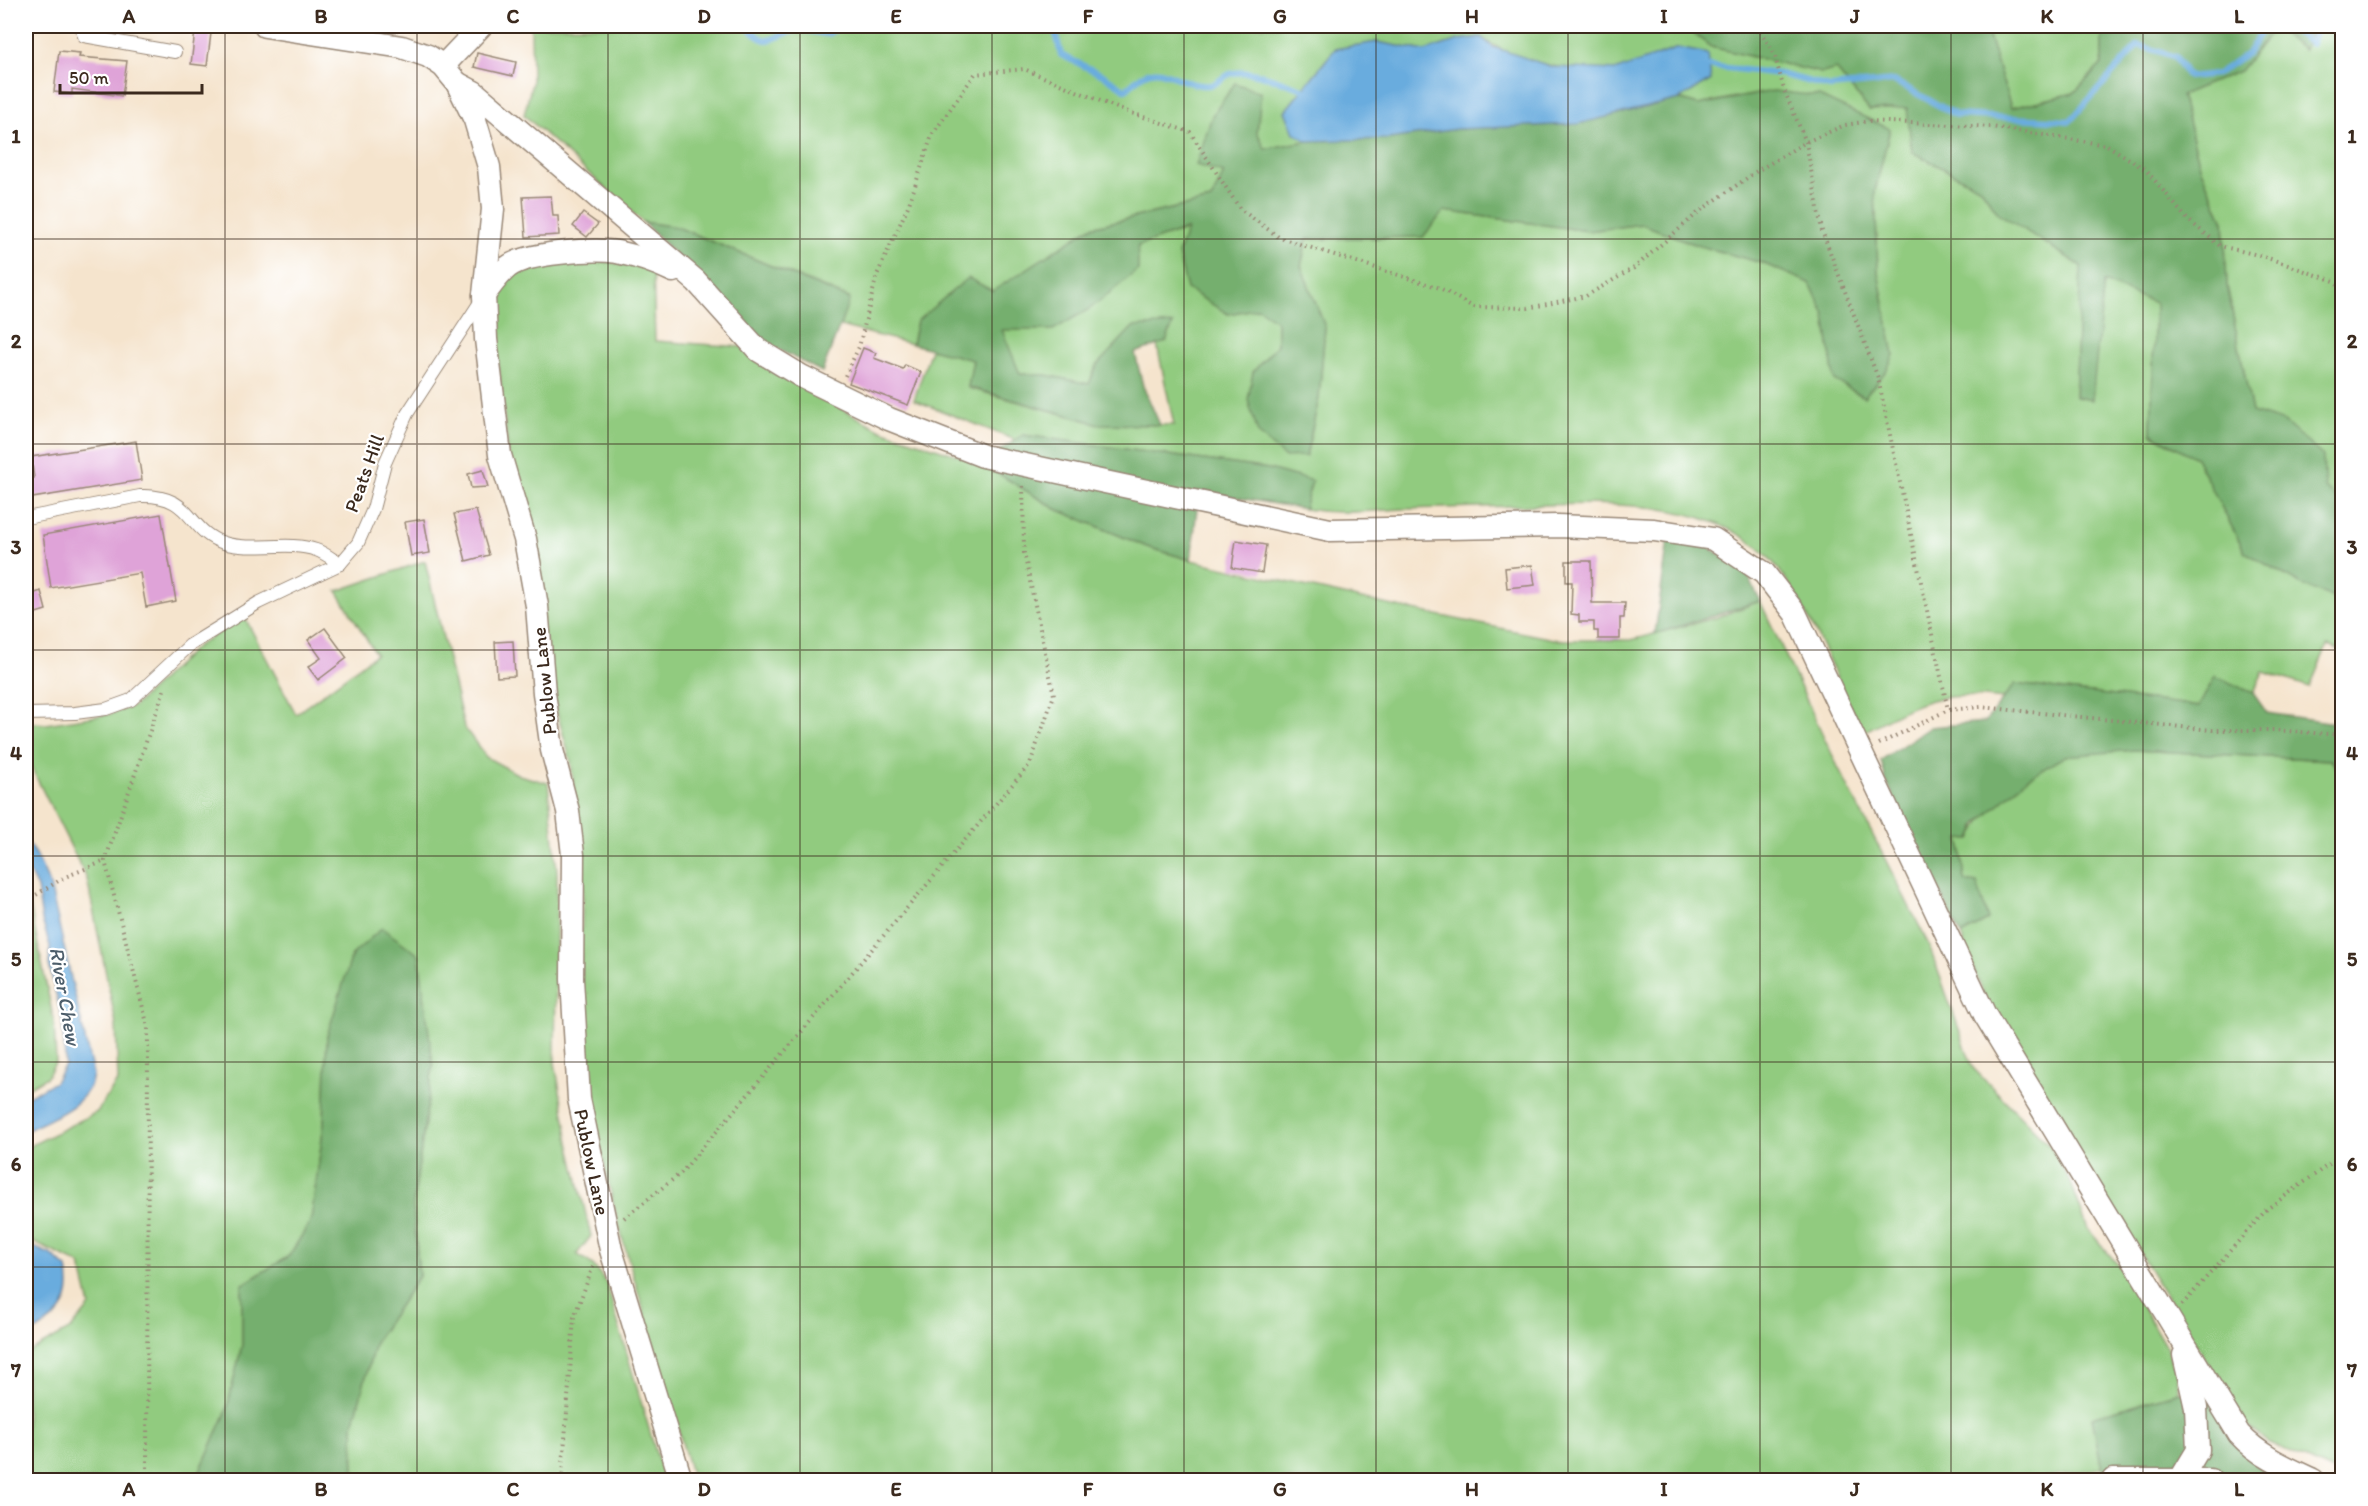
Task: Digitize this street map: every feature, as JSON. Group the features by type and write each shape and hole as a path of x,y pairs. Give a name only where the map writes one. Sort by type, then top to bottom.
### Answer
{"street":[{"path":"265,26 402,47 428,56 474,92 696,281 758,350 889,419 983,456 1330,530 1558,526 1654,530 1713,539 1764,573 1795,613 1985,1015 2239,1434 2249,1445 2284,1467 2313,1480"},
{"path":"450,75 481,26"},
{"name":"Publow Lane","path":"450,75 475,120 489,166 493,209 484,295 486,339 500,455 525,539 537,606 544,693 552,750 568,811 573,855 572,979 579,1099 609,1240 681,1480"},
{"path":"484,295 509,266 537,256 575,251 615,251 655,262 696,281"},
{"path":"2171,1320 2188,1368 2196,1408 2198,1450 2180,1480"},
{"path":"2113,1480 2210,1480"}],"lane":[{"path":"81,26 84,36 175,52"},
{"name":"Peats Hill","path":"26,714 75,713 106,709 131,700 190,645 237,616 340,564 358,543 373,508 385,463 407,414 484,295"},
{"path":"26,518 140,496 157,495 175,501 210,536 225,543 311,549 340,564"}],"path":[{"path":"1757,26 1774,53 1784,90 1806,142 1822,231 1878,378 1948,710"},
{"path":"837,393 859,347 877,275 909,204 932,135 975,74 1024,69 1122,110 1191,132 1240,209 1280,238 1440,288 1473,307 1528,308 1586,296 1634,268 1700,211 1757,171 1806,142 1845,125 1869,120 1992,127 2107,145 2146,170 2187,219 2220,246 2262,256 2334,281 2343,289"},
{"path":"562,1480 574,1317 593,1265 609,1240 681,1173 1030,764 1054,695 1024,553 1023,465"},
{"path":"147,1480 148,1027 105,861 168,679"},
{"path":"1860,750 1891,739 1948,710 1982,707 2212,730 2273,730 2343,735"},
{"path":"26,900 65,878 105,861"},
{"path":"2171,1320 2267,1209 2343,1155"}],"green space":[{"path":"531,26 1684,26 1711,47 1822,73 1836,69 1869,110 1908,107 1912,152 1981,188 1998,213 2082,266 2075,397 2100,317 2104,282 2155,303 2151,433 2196,458 2245,552 2334,598 2340,622 2342,622 2342,651 2327,646 2310,687 2263,672 2253,693 2216,677 2199,706 2015,684 2003,699 1944,697 1914,706 1862,733 1813,626 1777,567 1753,544 1724,527 1692,515 1657,508 1584,504 1342,512 1304,509 1312,481 1269,469 1023,435 1015,440 914,400 931,349 973,360 968,388 1099,424 1174,425 1157,345 1166,342 1172,324 1097,365 1089,384 1045,375 1019,374 1001,330 1137,246 1188,229 1228,314 1260,308 1277,322 1277,345 1253,372 1306,456 1319,398 1325,327 1301,266 1307,239 1423,237 1444,211 1588,231 1642,224 1700,246 1762,263 1810,283 1825,315 1834,380 1894,355 1878,273 1875,191 1890,129 1735,97 1698,105 1679,99 1711,80 1678,48 1632,66 1601,71 1565,68 1527,59 1510,53 1481,37 1459,40 1425,51 1377,42 1335,49 1285,111 1294,132 1307,141 1265,149 1257,132 1260,93 1197,165 1225,173 1211,200 1091,227 993,292 917,321 912,344 840,326 849,298 677,227 643,222 524,115 532,83"},
{"path":"1684,26 1986,27 2011,108 2074,93 2102,64 2102,26 2314,26 2304,49 2274,28 2240,71 2181,95 2201,170 2224,221 2227,286 2252,412 2284,422 2323,456 2325,488 2342,502 2342,622 2340,623 2334,598 2300,584 2245,552 2196,458 2151,433 2155,303 2104,282 2092,400 2075,397 2081,266 1998,213 1981,188 1912,152 1907,108 1869,110 1836,69 1822,73 1711,47"},
{"path":"1982,26 2102,26 2102,64 2074,93 2011,108 1986,27"},
{"path":"2314,26 2342,26 2342,502 2325,488 2284,422 2252,413 2227,286 2224,221 2201,170 2181,95 2240,71 2274,28 2304,49"},
{"path":"1235,83 1261,93 1257,132 1265,149 1307,141 1389,139 1457,129 1578,124 1679,99 1698,105 1773,91 1819,96 1890,129 1875,191 1878,273 1894,355 1886,371 1864,397 1834,380 1825,315 1810,283 1762,263 1700,246 1642,224 1588,231 1444,211 1423,237 1307,239 1301,266 1325,327 1319,398 1306,456 1284,457 1258,433 1248,400 1253,372 1277,345 1277,322 1259,308 1228,314 1187,289 1178,254 1187,229 1138,246 1138,270 1091,308 1053,330 1002,330 1020,374 1045,375 1089,384 1097,365 1133,327 1173,324 1166,342 1135,353 1143,386 1160,425 1099,424 968,387 973,360 912,344 917,321 968,278 993,291 1091,227 1211,200 1224,173 1196,165 1212,116"},
{"path":"643,222 677,227 850,299 822,372 762,341"},
{"path":"577,257 653,269 655,341 743,347 769,370 881,430 981,463 1056,509 1147,547 1191,560 1379,603 1558,640 1631,640 1718,617 1760,601 1838,767 1928,943 1973,1068 2050,1146 2071,1183 2088,1229 2118,1265 2167,1349 2178,1376 2178,1392 2092,1417 2102,1468 2029,1480 693,1480 618,1223 587,1091 580,987 583,877 571,762 550,688 508,452 495,330 495,296 512,273"},
{"path":"1023,435 1269,469 1312,481 1304,509 1199,491 1191,560 1147,547 1056,509 981,463"},
{"path":"1668,540 1708,547 1746,571 1760,601 1655,634"},
{"path":"425,561 464,727 486,757 519,775 548,783 557,871 555,1063 569,1142 591,1236 577,1254 593,1265 606,1282 664,1480 354,1480 353,1425 375,1342 419,1276 413,1205 433,1065 327,1036 324,1123 311,1221 289,1256 242,1285 242,1345 226,1413 196,1480 26,1480 26,1354 71,1329 90,1306 80,1264 26,1239 26,1148 97,1112 118,1080 116,1024 87,879 26,757 26,722 46,724 110,714 134,706 196,647 244,616 296,714 376,654 337,591"},
{"path":"2215,676 2253,693 2267,713 2342,724 2342,775 2331,760 2134,750 2065,756 2028,778 1977,824 1971,839 1960,838 1965,881 1977,883 1988,920 1961,935 1886,781 1881,760 1930,727 1985,722 2015,684 2199,706"},
{"path":"2134,750 2331,760 2342,775 2342,1476 2268,1443 2245,1423 1991,1014 1961,935 1988,920 1965,881 1960,838 1971,839 1986,815 1998,803 2025,779 2052,762 2064,756 2080,753"},
{"path":"26,887 54,1022 56,1061 47,1077 26,1089"},
{"path":"382,928 419,955 433,1065 413,1205 419,1276 375,1342 353,1425 354,1480 196,1480 226,1413 242,1345 242,1285 289,1256 311,1221 324,1123 327,1036 352,955"},
{"path":"2200,1386 2302,1480 2104,1480 2092,1417"}],"water":[{"path":"1481,37 1493,47 1553,67 1617,70 1678,48 1708,54 1711,80 1679,99 1578,124 1457,129 1389,139 1307,141 1294,133 1285,111 1335,49 1377,42 1425,51 1459,40"},
{"name":"River Chew","path":"26,840 36,854 50,885 93,1074 85,1095 77,1103 26,1131 26,1097 55,1082 65,1065 65,1057 62,1019 49,965 50,946 42,920 37,888 26,866"},
{"path":"26,1244 50,1254 67,1268 69,1292 66,1302 55,1317 26,1337"}],"building":[{"path":"195,31 211,33 207,66 191,64"},
{"path":"59,51 80,53 79,57 127,61 122,96 72,89 72,94 54,92"},
{"path":"477,53 516,62 513,76 474,67"},
{"path":"551,196 553,216 558,216 559,235 526,237 523,197"},
{"path":"583,213 598,224 587,237 573,226"},
{"path":"863,348 876,353 874,358 903,369 905,365 921,372 908,405 849,383"},
{"path":"136,441 142,480 26,499 26,479 34,478 31,457"},
{"path":"483,470 488,487 471,488 468,474"},
{"path":"476,510 489,555 466,561 454,514"},
{"path":"161,514 176,601 146,607 140,573 51,588 43,535"},
{"path":"424,519 430,553 411,556 405,522"},
{"path":"1236,540 1266,545 1262,573 1232,568"},
{"path":"1566,561 1591,561 1592,603 1625,603 1624,618 1620,618 1620,639 1598,639 1598,631 1594,631 1594,622 1579,622 1579,615 1571,614 1572,582 1566,582"},
{"path":"1532,565 1535,585 1507,588 1505,568"},
{"path":"41,591 46,610 26,616 26,596"},
{"path":"325,628 347,658 318,680 308,667 321,658 308,640"},
{"path":"513,641 515,676 497,677 495,642"}],"waterway":[{"path":"747,26 754,34 765,40 796,30 828,34 840,26"},
{"path":"1054,26 1061,55 1103,75 1126,90 1146,73 1155,72 1163,72 1201,85 1214,84 1238,72 1257,74 1303,89"},
{"path":"1709,66 1780,74 1830,87 1894,81 1956,115 2070,121 2138,45 2176,57 2188,77 2217,74 2248,53 2265,26"},
{"path":"2288,26 2311,44 2317,26"}]}
